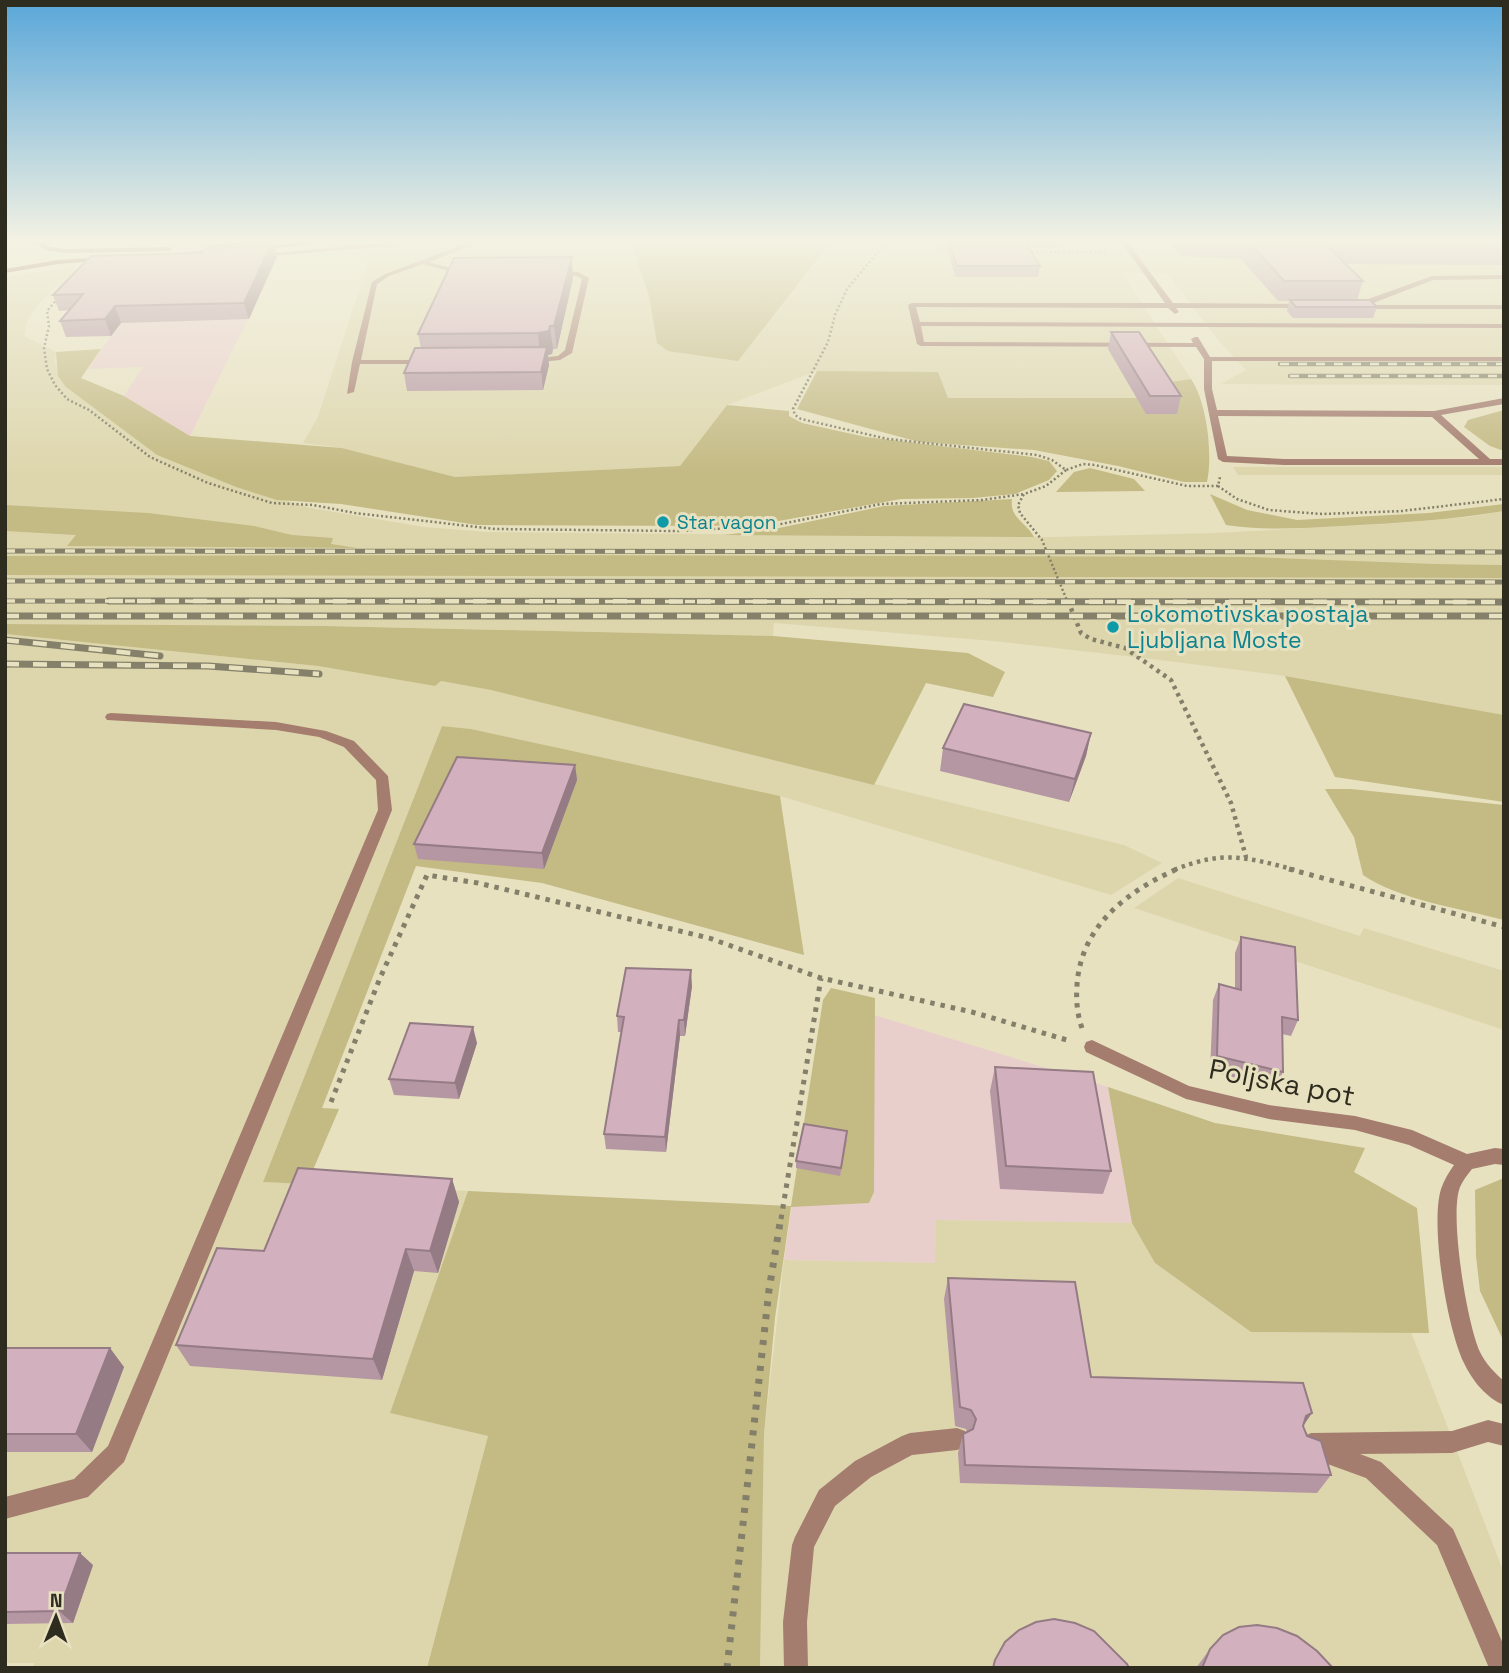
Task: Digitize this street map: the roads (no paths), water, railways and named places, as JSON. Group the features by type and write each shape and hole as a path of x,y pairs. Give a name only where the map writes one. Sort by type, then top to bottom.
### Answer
{"street":[{"path":"351,392 366,317"},
{"path":"529,362 560,358 569,351 577,317"},
{"path":"915,317 921,344 1199,345"},
{"path":"1179,317 1208,359 1208,389 1223,459 1504,462"},
{"path":"916,324 1504,326"},
{"path":"1208,359 1504,359"},
{"path":"356,362 436,362"},
{"path":"1215,413 1434,414 1504,401"},
{"path":"1434,414 1488,462"},
{"path":"5,1508 80,1489 117,1454 385,810 383,779 349,744 323,734 276,726 111,717"},
{"name":"Poljska pot","path":"1092,1047 1186,1092 1269,1112 1355,1123 1412,1138 1466,1162"},
{"path":"1504,1157 1495,1156 1466,1162 1449,1190 1447,1225 1459,1305 1471,1355 1494,1388 1504,1395"},
{"path":"1501,1668 1445,1537 1373,1470 1303,1444 1452,1442 1488,1431 1504,1435"},
{"path":"796,1668 795,1622 803,1545 827,1498 863,1469 910,1444 957,1439"}],"railway":[{"path":"1280,364 1504,364"},
{"path":"1290,376 1504,376"},
{"path":"5,551 1504,552"},
{"path":"5,581 1504,582"},
{"path":"5,601 1504,602 109,601"},
{"path":"5,616 1504,616"},
{"path":"5,640 160,656"},
{"path":"5,664 208,666 319,674"}],"place":[{"name":"Star vagon","path":"663,522"},
{"name":"Lokomotivska postaja Ljubljana Moste","path":"1113,627"}]}
